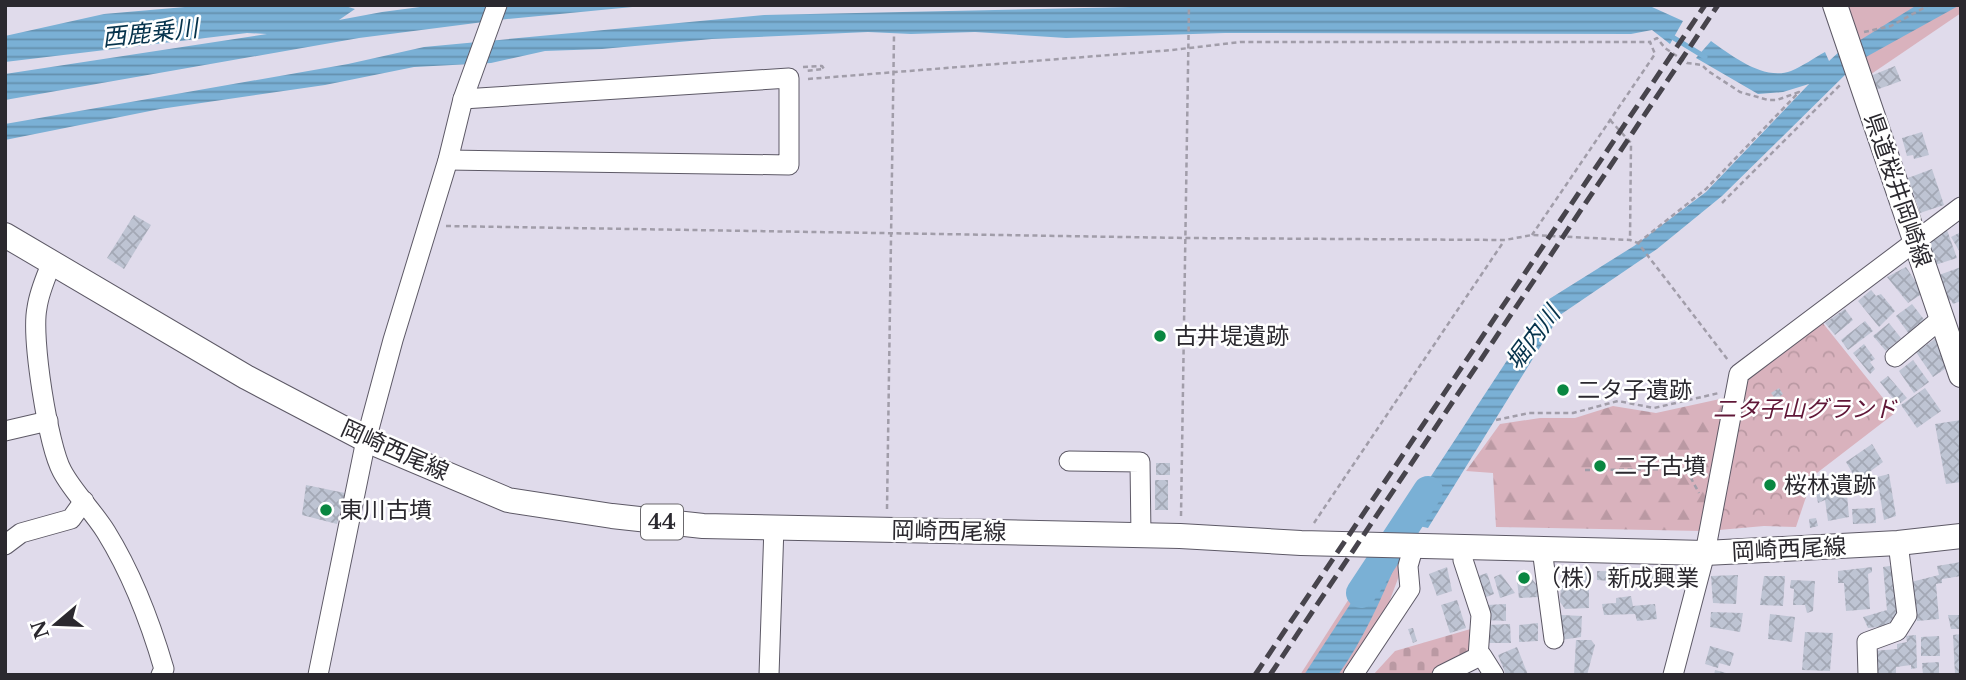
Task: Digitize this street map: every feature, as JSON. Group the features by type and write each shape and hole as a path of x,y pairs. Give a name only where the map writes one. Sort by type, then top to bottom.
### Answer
{"main road":[{"name":"県道桜井岡崎線","path":"1835,5 1961,375"},
{"name":"岡崎西尾線","path":"5,235 246,377 366,440 508,500 612,516 703,526 1180,536 1301,543 1542,549 1705,553 1898,543 1961,536"}],"street":[{"path":"318,675 366,440 393,340 449,160 463,99 497,5"},
{"path":"449,160 789,165 798,76 463,99"},
{"path":"1673,675 1705,553 1737,381 1915,240 1961,207"},
{"path":"52,262 36,310 38,360 52,447 62,471 106,533 122,562 152,625 164,669 161,675"},
{"path":"1895,357 1942,318"},
{"path":"5,431 48,421"},
{"path":"1069,461 1140,462 1141,536"},
{"path":"5,545 21,533 71,519 84,500"},
{"path":"769,675 774,526"},
{"path":"1868,675 1867,642 1897,631 1907,615 1898,543"},
{"path":"1353,675 1410,589 1408,566 1399,545"},
{"path":"1465,547 1463,560 1481,615 1478,657"},
{"path":"1542,549 1554,639"},
{"path":"1442,675 1482,656 1494,675"}],"path":[{"path":"1180,536 1189,5"},
{"path":"1844,32 1870,32 1891,26 1929,5"},
{"path":"887,530 894,37"},
{"path":"798,76 893,72 1240,42 1650,42 1657,38 1665,48 1687,63 1702,65 1726,84 1756,97 1777,100 1799,92 1706,189 1638,243"},
{"path":"1532,235 1654,54 1650,42"},
{"path":"822,66 824,69 798,76 798,67 822,66"},
{"path":"1722,203 1840,85 1859,77"},
{"path":"1610,120 1631,143 1630,240"},
{"path":"428,226 1185,238 1505,240 1532,235 1630,240 1638,243 1737,381 1654,408 1618,401 1573,413 1529,413 1496,420"},
{"path":"1301,543 1505,240"},
{"path":"1585,470 1686,469 1699,493 1715,499"}],"green space":[{"path":"1828,5 1961,5 1961,13 1855,85"},
{"name":"二タ子山グランド","path":"1822,322 1895,413 1813,476 1796,527 1764,526 1719,530 1747,380"},
{"name":"二子古墳","path":"1729,397 1702,531 1496,527 1493,473 1466,471 1500,424 1540,418 1575,418 1613,406 1656,413"},
{"path":"1372,563 1403,565 1387,608 1346,675 1300,675"},
{"path":"1474,628 1473,654 1460,661 1466,675 1373,675 1395,651"}],"water":[{"name":"西鹿乗川","path":"208,5 342,5 355,9 339,20 435,5 653,5 507,19 359,38 5,100 5,74 267,34 247,33 5,62 5,36 104,14"},
{"path":"1917,5 1960,5 1866,57 1857,42"},
{"path":"1175,6 1652,7 1683,21 1670,44 1652,30 1631,34 1225,33 1066,38 975,32 868,32 712,39 545,51 491,63 414,67 325,85 160,109 5,140 5,124 348,64 424,47 764,15"},
{"path":"1711,41 1749,65 1770,73 1791,71 1825,52 1829,61 1840,51 1849,71 1722,196 1657,249 1560,315 1428,528 1401,522 1546,301 1634,246 1706,192 1809,84 1783,92 1758,94 1696,58"},
{"path":"1379,560 1397,561 1371,619 1347,662 1338,675 1304,675"}],"building":[{"path":"1895,66 1901,81 1873,91 1868,77"},
{"path":"1922,132 1929,155 1914,159 1913,155 1907,156 1902,138"},
{"path":"1932,169 1944,205 1920,213 1908,178"},
{"path":"134,215 151,225 124,269 107,258"},
{"path":"1947,230 1957,258 1935,265 1926,242"},
{"path":"1961,232 1961,254 1951,237"},
{"path":"1906,267 1923,293 1908,303 1887,277"},
{"path":"1961,267 1961,301 1953,304 1951,300 1947,301 1939,275"},
{"path":"1871,290 1876,296 1881,294 1895,311 1879,327 1858,301"},
{"path":"1912,304 1926,322 1909,334 1896,316"},
{"path":"1845,309 1853,320 1835,335 1825,323"},
{"path":"1865,321 1873,331 1848,350 1841,340"},
{"path":"1889,323 1901,338 1886,351 1873,336"},
{"path":"1935,339 1952,364 1933,377 1916,352"},
{"path":"1864,344 1875,359 1870,362 1875,369 1870,374 1853,353"},
{"path":"1913,360 1929,382 1914,393 1899,371"},
{"path":"1888,376 1907,398 1898,405 1880,382"},
{"path":"1779,388 1783,394 1776,400 1771,393"},
{"path":"1925,388 1941,411 1917,428 1901,405"},
{"path":"1961,420 1961,482 1946,484 1935,424"},
{"path":"1872,444 1883,462 1857,481 1846,462"},
{"path":"1156,463 1170,463 1170,475 1156,475"},
{"path":"1889,474 1896,516 1884,520 1877,477"},
{"path":"1835,479 1846,482 1849,517 1828,521 1825,500 1818,503 1815,487"},
{"path":"1155,480 1168,480 1168,510 1155,510"},
{"path":"306,485 345,493 337,524 302,515"},
{"path":"1875,508 1876,523 1853,524 1852,509"},
{"path":"1816,518 1818,526 1810,528 1809,519"},
{"path":"1961,562 1961,576 1942,579 1942,583 1936,584 1939,619 1917,621 1911,582 1939,575 1937,566"},
{"path":"1896,565 1903,611 1896,625 1868,628 1863,617 1887,610 1883,567"},
{"path":"1447,567 1452,591 1437,596 1429,574"},
{"path":"1872,567 1872,572 1868,574 1870,609 1846,611 1844,583 1838,583 1838,571"},
{"name":"（株）新成興業","path":"1524,570 1537,585 1538,597 1519,598 1516,571"},
{"path":"1562,570 1587,571 1589,608 1565,609 1560,602"},
{"path":"1597,571 1656,572 1656,585 1597,580"},
{"path":"1487,573 1494,594 1481,599 1475,577"},
{"path":"1501,574 1515,593 1500,598 1494,577"},
{"path":"1738,575 1736,604 1713,603 1711,576"},
{"path":"1764,576 1785,576 1783,606 1760,605"},
{"path":"1791,580 1815,581 1813,611 1807,613 1805,605 1793,605 1794,589 1790,588"},
{"path":"1631,596 1633,606 1655,604 1657,619 1637,621 1635,614 1604,615 1602,604 1616,603 1616,598"},
{"path":"1457,600 1466,628 1450,633 1441,605"},
{"path":"1506,604 1506,621 1486,620 1487,605"},
{"path":"1711,612 1743,613 1740,632 1710,627"},
{"path":"1770,614 1795,617 1792,642 1768,639"},
{"path":"1561,615 1582,616 1581,637 1561,640"},
{"path":"1948,615 1961,615 1961,629 1951,629"},
{"path":"1538,623 1538,641 1519,642 1519,625"},
{"path":"1510,624 1511,643 1486,643 1487,625"},
{"path":"1413,628 1417,641 1413,643 1408,629"},
{"path":"1805,632 1833,633 1830,671 1802,670"},
{"path":"1961,634 1961,675 1955,675 1953,635"},
{"path":"1916,635 1917,668 1911,669 1911,665 1896,667 1896,675 1875,675 1874,651 1897,649 1897,644 1907,642 1906,636"},
{"path":"1939,636 1940,656 1921,656 1921,637"},
{"path":"1576,640 1591,640 1595,645 1587,675 1574,675"},
{"path":"1710,646 1734,653 1730,666 1719,663 1718,668 1705,664"},
{"path":"1517,647 1528,675 1506,675 1498,655"},
{"path":"1939,662 1939,675 1923,675 1922,663"},
{"path":"1715,670 1730,674 1730,675 1714,675"}],"waterway":[{"path":"1669,35 1705,57"},
{"name":"堀内川","path":"1361,593 1428,491"}],"railway":[{"path":"1255,675 1705,5"},
{"path":"1270,675 1718,5"}],"place":[{"name":"古井堤遺跡","path":"1160,336"},
{"name":"二タ子遺跡","path":"1563,390"},
{"name":"二子古墳","path":"1600,466"},
{"name":"桜林遺跡","path":"1770,485"},
{"name":"東川古墳","path":"326,510"},
{"name":"（株）新成興業","path":"1524,578"}]}
